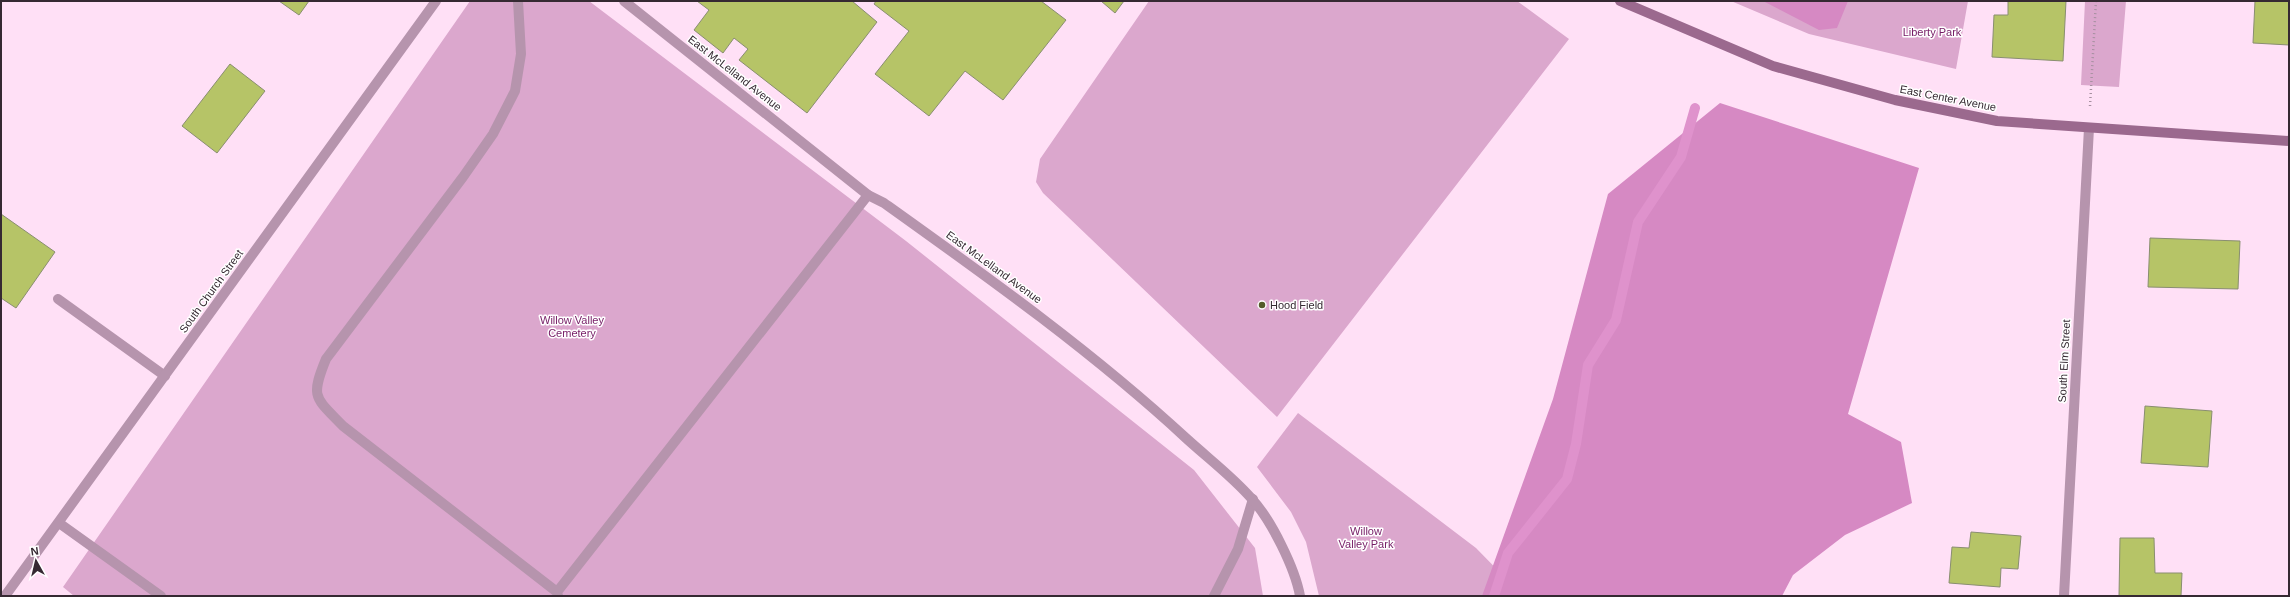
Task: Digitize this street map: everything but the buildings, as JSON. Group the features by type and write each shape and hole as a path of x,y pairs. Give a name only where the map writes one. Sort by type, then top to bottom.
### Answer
{"street":[{"name":"South Church Street","path":"6,596 436,1"},
{"path":"518,1 521,54 515,91 512,97 492,134 463,177 326,359 317,382 318,400 344,426 558,594 868,195"},
{"name":"East McLelland Avenue","path":"624,1 868,195 884,203 1037,313 1144,400 1252,499 1275,532 1298,586 1300,596"},
{"name":"East Center Avenue","path":"1620,1 1772,66 1895,100 1997,121 2289,140"},
{"name":"South Elm Street","path":"2064,596 2089,128"},
{"path":"58,299 164,376"},
{"path":"1214,596 1238,549 1252,499"},
{"path":"59,523 161,596"}],"path":[{"path":"2089,128 2096,1"}],"green space":[{"name":"Willow Valley Cemetery","path":"470,1 589,1 906,241 1194,470 1255,548 1263,596 74,596 63,587"},
{"name":"Hood Field","path":"1149,1 1517,1 1569,39 1277,417 1043,193 1036,182 1040,159"},
{"name":"Liberty Park","path":"1731,1 1968,1 1956,69 1809,34"},
{"path":"2085,1 2126,1 2119,87 2081,85"},
{"name":"Willow Valley Park","path":"1298,413 1476,548 1523,596 1319,596 1306,542 1291,512 1257,467"}],"shaded area":[{"path":"1763,1 1848,1 1837,28 1819,30"},
{"path":"1720,103 1919,168 1848,414 1901,442 1912,503 1845,535 1793,575 1782,596 1482,596 1553,399 1608,194"}],"waterway":[{"path":"1494,596 1508,553 1567,479 1576,444 1588,365 1616,320 1638,222 1681,157 1695,108"}],"place":[{"name":"Hood Field","path":"1262,305"}]}
